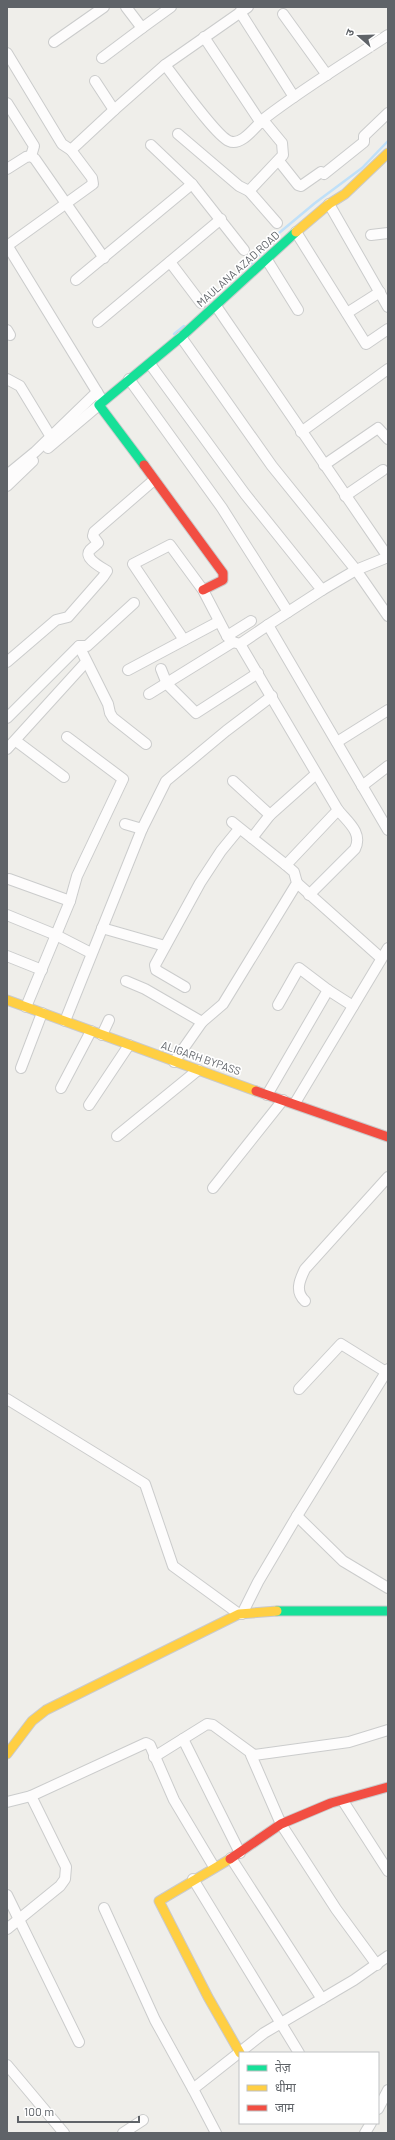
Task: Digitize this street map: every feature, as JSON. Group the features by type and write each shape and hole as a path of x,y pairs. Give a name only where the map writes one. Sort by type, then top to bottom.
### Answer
{"street":[{"path":"54,42 104,7"},
{"path":"126,7 142,28"},
{"path":"102,58 171,7"},
{"path":"72,150 165,65 244,10 294,97"},
{"path":"283,14 327,75"},
{"path":"165,65 214,127 230,142 236,143 242,140 262,121 294,97 388,35"},
{"path":"204,37 262,121 282,143 283,155 279,161 249,191"},
{"path":"7,53 62,144 72,150 92,178 93,184 7,245 100,399 154,480 223,573 223,580 203,590"},
{"path":"96,81 114,110"},
{"path":"9,109 34,146 32,156 104,258"},
{"path":"279,161 298,185 301,186 321,172 324,174 364,142 364,136 388,113"},
{"path":"178,134 239,186 249,191 277,223"},
{"path":"152,146 192,184 244,250"},
{"name":"MAULANA AZAD ROAD","path":"100,399 150,364 216,306 296,232 329,204 345,194 388,153"},
{"path":"7,169 26,156 32,156"},
{"path":"76,280 192,184"},
{"path":"329,204 388,307"},
{"path":"98,322 221,220"},
{"path":"296,232 366,344 388,329"},
{"path":"371,235 388,233"},
{"path":"266,260 298,310"},
{"path":"170,262 201,303"},
{"path":"347,313 380,292"},
{"path":"149,694 167,684 233,640 268,625 356,570 388,557 216,306"},
{"path":"181,337 272,466 356,570 388,616"},
{"path":"150,364 245,494 322,590"},
{"path":"301,432 388,369"},
{"path":"7,379 20,386 51,437"},
{"path":"129,379 222,508 288,612"},
{"path":"7,475 51,437 100,399"},
{"path":"7,486 100,399"},
{"path":"324,465 383,426 388,439"},
{"path":"346,496 383,470"},
{"path":"7,662 56,620 68,617 103,577 107,571 90,558 88,554 89,550 98,543 93,536 94,532 154,480"},
{"path":"184,640 133,564 170,545 203,590 218,622 258,673 338,810 356,832 358,843 355,849 309,895"},
{"path":"7,718 79,646 87,646 134,603"},
{"path":"233,640 251,621"},
{"path":"128,670 218,622"},
{"path":"268,625 362,786 385,817 388,830"},
{"path":"79,646 108,704 113,718 146,744"},
{"path":"7,749 16,741 41,710 86,662"},
{"path":"162,669 167,684 196,713 258,673"},
{"path":"64,1021 91,953 121,885 142,829 166,781 226,731 272,696"},
{"path":"337,742 388,710"},
{"path":"26,1007 70,901 77,876 123,779 67,736"},
{"path":"16,741 64,777"},
{"path":"362,786 388,766"},
{"path":"252,838 270,815 316,774"},
{"path":"233,781 270,815"},
{"path":"286,865 338,810"},
{"path":"125,824 142,829"},
{"path":"185,986 156,970 155,965 164,946 209,868 236,825 294,872 297,884 381,958"},
{"path":"9,879 70,901"},
{"path":"174,1062 202,1022 222,1004 297,884"},
{"path":"7,915 56,935 91,953"},
{"path":"102,928 164,946"},
{"path":"295,1103 388,948"},
{"path":"7,956 42,970"},
{"path":"278,1006 299,968 328,990 353,1006"},
{"path":"126,981 145,989 202,1022"},
{"path":"267,1095 328,990"},
{"name":"ALIGARH BYPASS","path":"7,1000 174,1062 267,1095 295,1103 388,1137"},
{"path":"21,1068 42,1013"},
{"path":"102,1035 109,1020"},
{"path":"61,1088 90,1031"},
{"path":"89,1105 129,1045"},
{"path":"117,1136 198,1070"},
{"path":"214,1188 283,1100"},
{"path":"305,1301 300,1296 299,1288 305,1270 388,1177"},
{"path":"241,1614 297,1516 387,1370 341,1344 298,1389"},
{"path":"7,1400 145,1484 173,1566 241,1614"},
{"path":"297,1516 343,1561 388,1588"},
{"path":"7,1754 32,1721 46,1710 241,1614 270,1612 388,1611"},
{"path":"154,1757 184,1739 204,1724 210,1724 251,1755 281,1824 336,1908 377,1965"},
{"path":"251,1755 349,1742 388,1730"},
{"path":"184,1739 240,1853"},
{"path":"7,1802 31,1796 144,1743 150,1746 174,1800 214,1867"},
{"path":"239,2052 159,1903 161,1898 240,1853 281,1824 320,1807 388,1787"},
{"path":"7,1929 60,1886 65,1879 66,1867 31,1796"},
{"path":"343,1801 388,1871"},
{"path":"231,1858 322,1999"},
{"path":"193,1879 298,2052"},
{"path":"7,1895 80,2042"},
{"path":"104,1908 155,2020 216,2133"},
{"path":"241,2052 280,2022 322,1999 377,1965 388,1956"},
{"path":"193,2088 239,2054"},
{"path":"7,2065 64,2133"},
{"path":"379,2107 388,2090"},
{"path":"123,2133 143,2120"},
{"path":"365,2133 370,2124"}],"waterway":[{"path":"248,267 279,233 315,203 362,168 388,141"},
{"path":"174,334 184,326"}],"traffic: fast":[{"path":"144,465 99,405 181,337 296,232"},
{"path":"277,1611 388,1611"}],"traffic: slow":[{"path":"296,232 329,204 345,194 388,153"},
{"path":"7,1000 256,1091"},
{"path":"7,1754 32,1721 46,1710 239,1614 277,1611"},
{"path":"230,1859 159,1901 208,1997 239,2052"}],"traffic: jam":[{"path":"144,465 223,573 223,580 203,590"},
{"path":"256,1091 388,1137"},
{"path":"230,1859 281,1824 331,1803 388,1787"}]}
